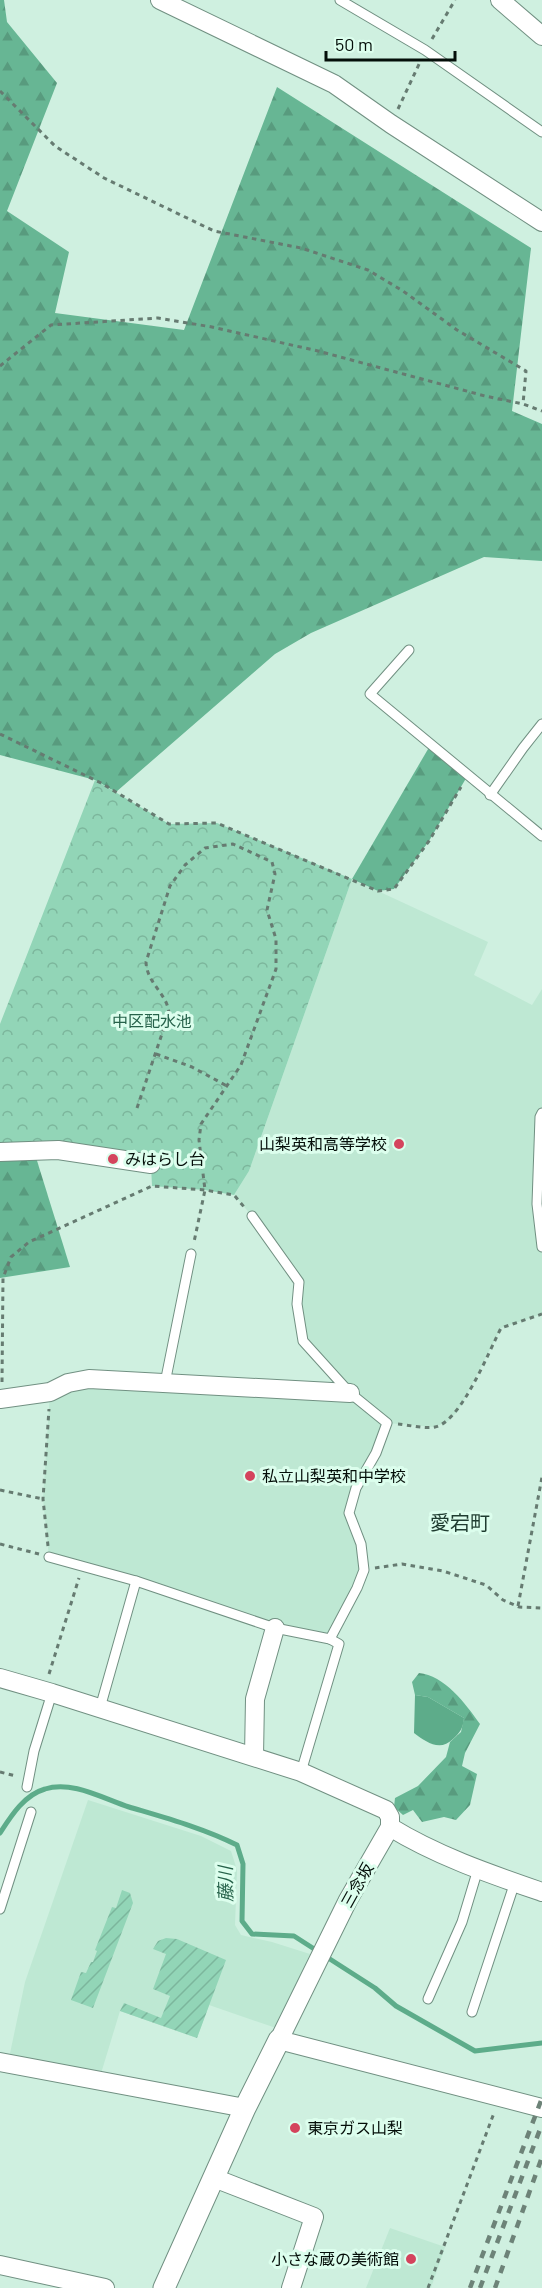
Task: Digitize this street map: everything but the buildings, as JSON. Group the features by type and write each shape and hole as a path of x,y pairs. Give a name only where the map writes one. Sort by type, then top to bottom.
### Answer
{"street":[{"path":"160,0 334,84 391,124 542,222"},
{"path":"500,0 542,36"},
{"path":"0,1152 58,1150 151,1164"},
{"path":"1,1399 50,1392 68,1383 90,1379 350,1393"},
{"path":"254,1756 255,1699 275,1629"},
{"path":"0,1678 301,1772 386,1810 390,1817 390,1827 415,1842 478,1869 542,1892"},
{"name":"三念坂","path":"279,2040 348,1900 390,1827"},
{"path":"164,2288 245,2108 279,2040 542,2108"},
{"path":"0,2062 245,2108"},
{"path":"214,2178 314,2217 291,2288"},
{"path":"0,2265 105,2288"}],"lane":[{"path":"340,0 425,50 542,132"},
{"path":"409,650 370,694 542,836"},
{"path":"490,795 542,724"},
{"path":"542,1113 537,1204 542,1248"},
{"path":"252,1216 299,1282 297,1304 303,1341 350,1393 387,1423 376,1453 356,1488 349,1513 362,1544 364,1570 330,1639"},
{"path":"165,1383 191,1254"},
{"path":"49,1557 136,1581 275,1629 330,1639 339,1644 301,1772"},
{"path":"100,1708 136,1581"},
{"path":"27,1783 47,1692"},
{"path":"0,1909 31,1812"},
{"path":"428,1999 462,1922 478,1869"},
{"path":"472,2012 516,1882"}],"path":[{"path":"0,91 55,146 104,178 214,231 301,248 368,270 403,291 457,330 526,371 523,404"},
{"path":"0,366 51,325 158,318 212,327 318,351 523,404 542,411"},
{"path":"0,734 101,783 169,824 217,823 378,891 394,889 429,840 468,775"},
{"path":"137,1108 170,1013 169,1006 147,974 146,962 170,886 185,865 205,848 233,844 272,862 275,874 267,910 276,939 276,969 241,1065 201,1124 200,1140 205,1190 191,1254"},
{"path":"156,1054 192,1067 227,1086"},
{"path":"1,1399 3,1278 11,1257 29,1242 152,1186 205,1190 234,1196"},
{"path":"387,1423 434,1428 447,1422 464,1400 501,1328 542,1314"},
{"path":"0,1544 49,1557 43,1499 50,1392"},
{"path":"518,1606 542,1477"},
{"path":"0,1490 43,1499"},
{"path":"364,1570 402,1564 443,1571 486,1585 503,1600 518,1606 542,1608"},
{"path":"47,1692 83,1567"},
{"path":"0,1772 27,1783"},
{"path":"428,2288 499,2098"}],"shaded area":[{"name":"山梨英和高等学校","path":"352,879 488,942 474,975 532,1005 542,989 542,1314 501,1328 464,1400 447,1422 434,1427 387,1423 349,1513 364,1570 330,1639 49,1557 43,1499 50,1392 68,1383 350,1393 303,1341 299,1282 252,1216 234,1195 249,1171"},
{"path":"415,1695 428,1697 464,1718 459,1732 448,1743 433,1744 414,1733"},
{"path":"88,1800 201,1836 231,1851 237,1870 235,1925 241,1935 310,1954 276,2028 209,2005 197,2038 120,2011 99,2080 8,2063 25,1982"},
{"path":"390,2228 445,2247 431,2288 366,2288"}],"green space":[{"path":"0,0 4,0 7,22 57,83 7,211 69,252 55,313 184,330 277,87 531,248 512,411 542,424 542,561 484,557 311,633 275,654 116,792 95,780 0,755"},
{"path":"431,744 468,775 429,841 394,889 378,891 352,879"},
{"name":"中区配水池","path":"95,780 169,824 217,823 352,879 249,1171 234,1195 205,1190 152,1186 151,1165 0,1152 0,1024"},
{"path":"34,1151 70,1267 0,1278 0,1152"},
{"path":"419,1673 437,1679 446,1685 480,1724 465,1753 462,1766 477,1774 470,1805 456,1820 444,1817 422,1822 413,1810 403,1815 394,1807 395,1798 418,1786 446,1757 450,1742 461,1732 464,1718 428,1697 415,1695 412,1682"},
{"path":"122,1890 130,1893 133,1903 93,2008 71,2000 81,1972 86,1973 93,1962 97,1951 95,1950 112,1907 116,1908"},
{"path":"166,1938 177,1939 226,1960 197,2038 120,2011 124,2003 161,2018 170,1996 153,1989 166,1954 153,1949 158,1941"}],"waterway":[{"name":"藤川","path":"0,1833 24,1801 37,1792 55,1787 88,1792 211,1833 237,1845 243,1864 242,1921 252,1934 294,1936 375,1988 396,2006 475,2051 542,2043"}],"railway":[{"path":"470,2288 542,2098"},
{"path":"480,2288 542,2124"},
{"path":"495,2288 542,2157"}],"place":[{"name":"山梨英和高等学校","path":"399,1144"},
{"name":"みはらし台","path":"113,1159"},
{"name":"私立山梨英和中学校","path":"250,1476"},
{"name":"東京ガス山梨","path":"295,2128"},
{"name":"小さな蔵の美術館","path":"411,2259"}],"district":[{"name":"愛宕町","path":"460,1523"}]}
